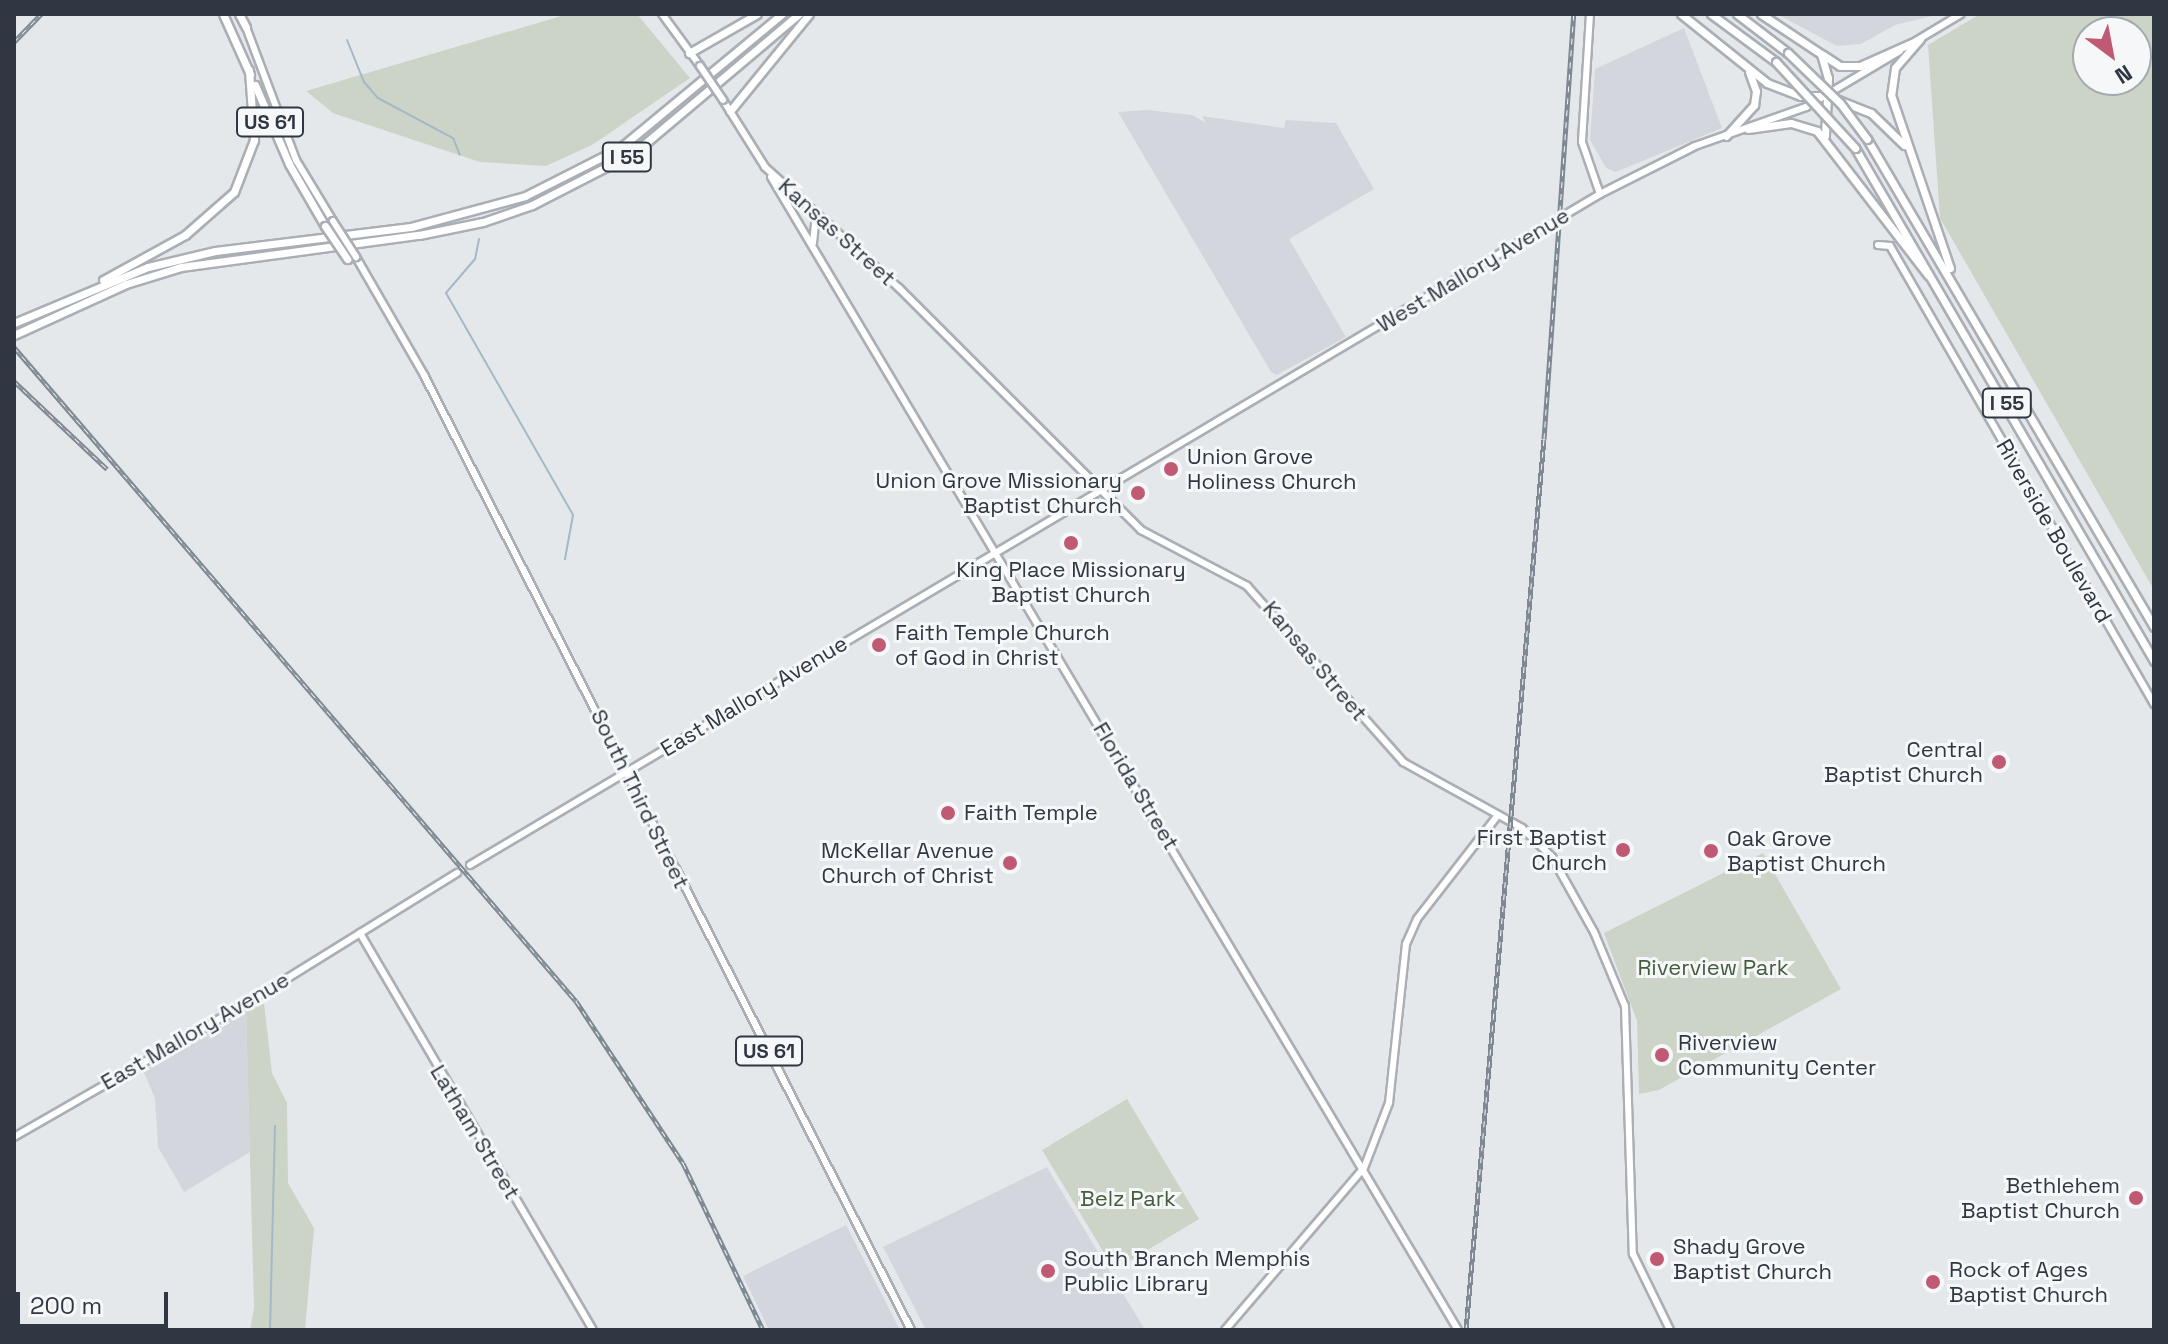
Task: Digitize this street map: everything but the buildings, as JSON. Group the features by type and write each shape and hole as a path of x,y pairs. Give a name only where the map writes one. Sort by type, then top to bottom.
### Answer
{"highway":[{"name":"South Third Street","path":"223,14 289,164 352,258"},
{"name":"South Third Street","path":"239,14 246,27"},
{"path":"689,53 757,14"},
{"name":"I 55","path":"14,323 79,292 148,267 215,251 411,227 525,196 620,148 782,14"},
{"name":"I 55","path":"14,335 126,284 181,267 419,235 483,222 532,205 635,152 799,14"},
{"path":"730,111 809,14"},
{"path":"1681,14 1743,64 1788,93 1828,96 1871,113 1906,147"},
{"name":"I 55","path":"1711,14 1776,62 1855,148 1947,300 2154,661"},
{"name":"I 55","path":"1737,14 1788,53 1840,103 1867,139 1961,292 2154,627"},
{"path":"1761,14 1840,66 1860,66 1920,39"},
{"path":"1920,39 1895,68 1891,83 1906,147 1961,292"},
{"path":"1821,54 1828,96 1822,119 1826,138"},
{"path":"1726,136 1754,105 1755,84 1743,64"},
{"path":"79,292 185,235 234,192 254,140 249,70"},
{"path":"1748,129 1804,124 1826,138 1947,300"}],"main road":[{"name":"Kansas Street","path":"662,14 723,100 765,167 899,288 1152,539 1230,575 1263,599 1403,762 1522,828 1552,857 1616,979 1630,1033 1633,1254 1670,1330"},
{"path":"1590,14 1583,150 1600,194"},
{"name":"West Mallory Avenue","path":"997,551 1600,194 1655,164 1828,96 1961,14"},
{"name":"South Third Street","path":"246,27 296,160 329,224"},
{"name":"Florida Street","path":"765,167 997,551 1458,1330"},
{"path":"813,243 816,215"},
{"name":"Riverside Boulevard","path":"1878,245 1889,244 2154,704"},
{"name":"South Third Street","path":"352,258 403,334 911,1330"},
{"name":"East Mallory Avenue","path":"470,865 997,551"},
{"path":"1225,1330 1364,1168 1389,1103 1406,944 1417,919 1498,815"},
{"name":"East Mallory Avenue","path":"14,1137 457,873"},
{"name":"Latham Street","path":"360,933 593,1330"}],"shaded area":[{"path":"1777,14 1940,14 1895,25 1861,44 1837,46"},
{"path":"1684,28 1722,128 1616,172 1606,168 1590,140 1595,69"},
{"path":"1147,110 1192,115 1206,123 1202,116 1284,128 1286,120 1336,123 1374,189 1289,239 1346,337 1277,375 1271,372 1118,112"},
{"path":"246,1011 250,1152 184,1192 158,1147 155,1098 143,1071"},
{"path":"1047,1167 1145,1330 926,1330 883,1247"},
{"path":"846,1225 900,1330 769,1330 743,1276"}],"green space":[{"path":"568,14 637,14 690,78 592,145 546,166 480,162 333,113 306,91"},
{"path":"1980,14 2154,14 2154,590 1940,218 1928,45"},
{"name":"Riverview Park","path":"1763,853 1841,989 1659,1090 1639,1094 1637,1021 1604,933"},
{"path":"264,1003 272,1073 287,1103 288,1183 314,1228 305,1330 250,1330 254,1308 246,1011"},
{"name":"Belz Park","path":"1127,1099 1199,1219 1114,1270 1042,1150"}],"waterway":[{"path":"347,40 364,82 378,98 453,138 460,155"},
{"path":"479,239 475,259 446,293 573,515 565,559"},
{"path":"270,1330 275,1126"}],"railway":[{"path":"14,42 41,14"},
{"path":"1466,1330 1544,439 1574,14"},
{"path":"14,347 576,1001 683,1163 763,1330"},
{"path":"14,381 107,469"}],"place":[{"name":"Union Grove Holiness Church","path":"1171,469"},
{"name":"Union Grove Missionary Baptist Church","path":"1138,493"},
{"name":"King Place Missionary Baptist Church","path":"1071,543"},
{"name":"Faith Temple Church of God in Christ","path":"879,645"},
{"name":"Central Baptist Church","path":"1999,762"},
{"name":"Faith Temple","path":"948,813"},
{"name":"First Baptist Church","path":"1623,850"},
{"name":"Oak Grove Baptist Church","path":"1711,851"},
{"name":"McKellar Avenue Church of Christ","path":"1010,863"},
{"name":"Riverview Community Center","path":"1662,1055"},
{"name":"Bethlehem Baptist Church","path":"2136,1198"},
{"name":"Shady Grove Baptist Church","path":"1657,1259"},
{"name":"South Branch Memphis Public Library","path":"1048,1271"},
{"name":"Rock of Ages Baptist Church","path":"1933,1282"}]}
